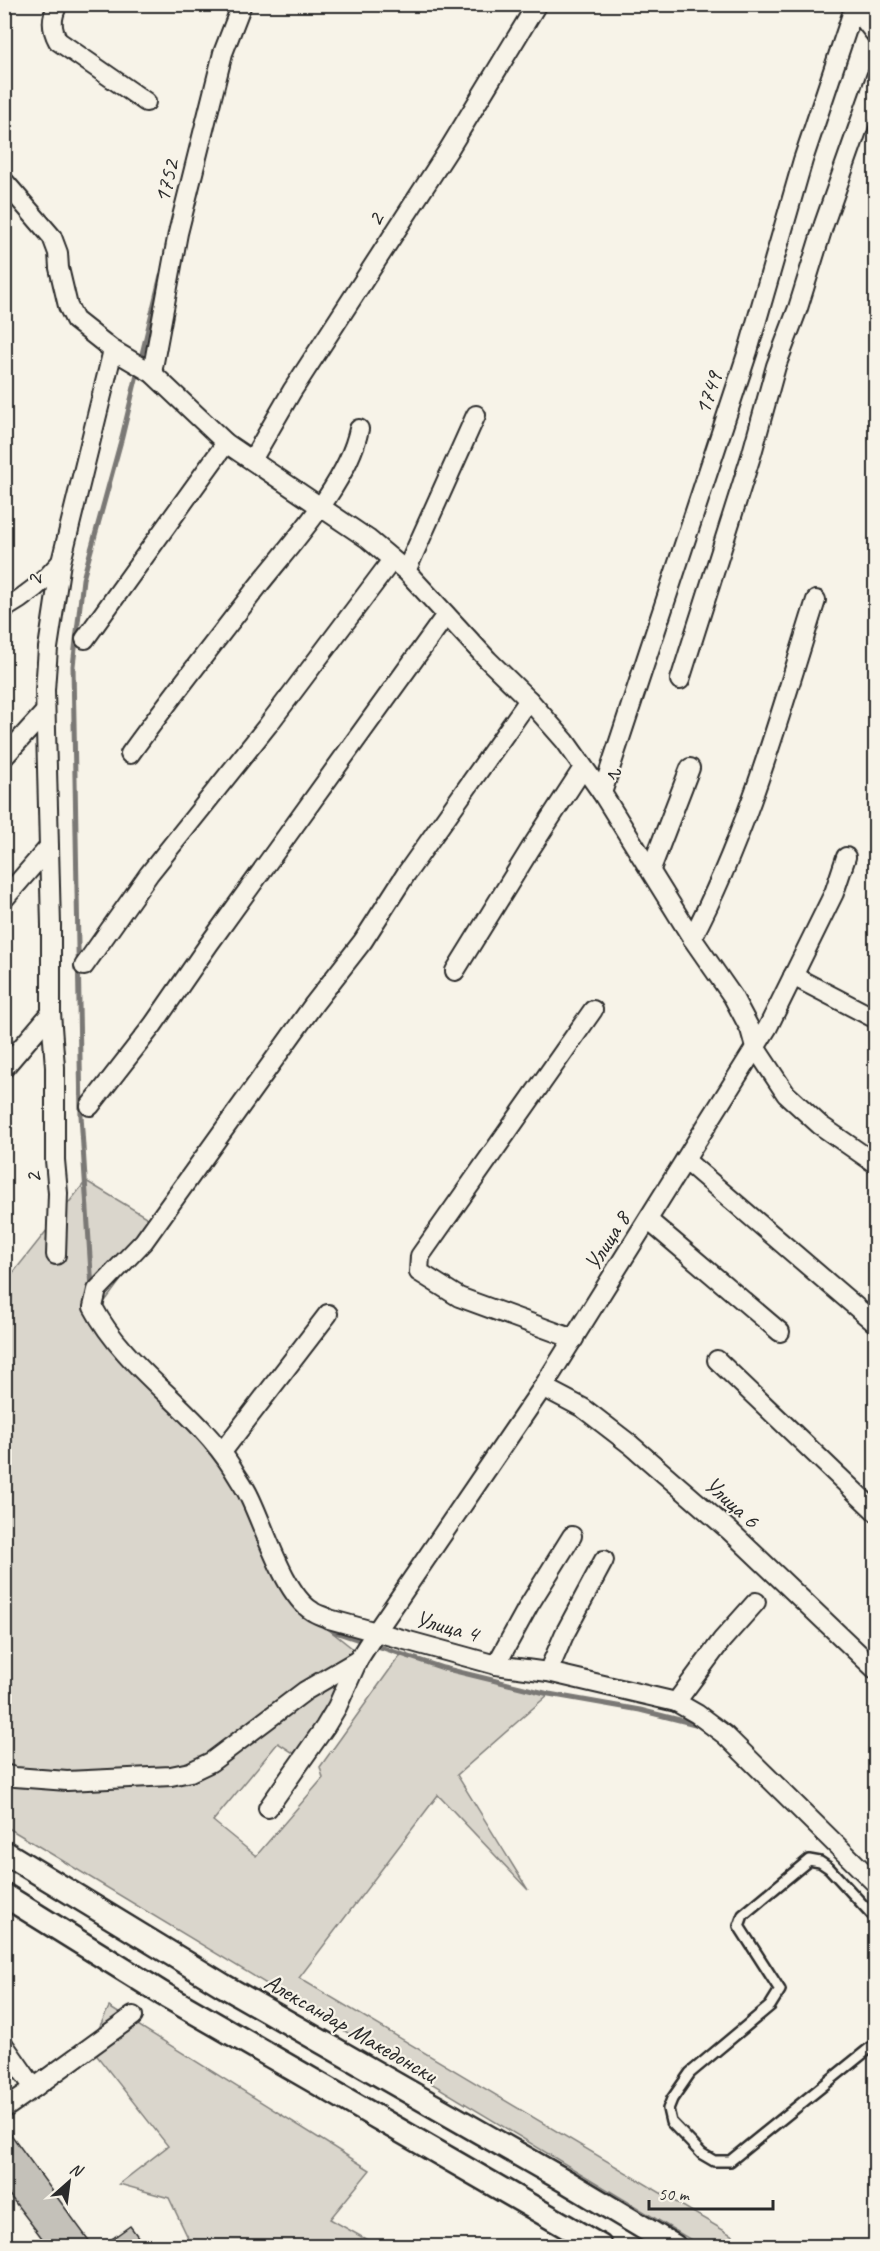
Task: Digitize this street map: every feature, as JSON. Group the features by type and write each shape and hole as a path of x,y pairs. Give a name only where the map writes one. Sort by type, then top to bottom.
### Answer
{"street":[{"path":"58,4 52,22 53,33 58,41 146,102"},
{"name":"1752","path":"152,373 178,233 223,53 242,4"},
{"name":"2","path":"252,460 292,391 449,149 537,4"},
{"path":"853,6 876,35"},
{"name":"1749","path":"602,793 747,351 803,160 853,6"},
{"path":"680,680 752,453 776,366 798,308 876,77"},
{"name":"2","path":"4,181 52,237 58,253 68,306 75,320 113,350 152,373 226,443 368,539 399,565 529,699 565,741 602,793 692,938 733,997 750,1029 755,1047 786,1094 820,1125 876,1164"},
{"name":"2","path":"56,1255 58,1193 55,1160 55,1067 51,1013 45,712 48,648 61,562 113,350"},
{"path":"84,966 149,874 399,565 476,416"},
{"path":"130,754 165,705 319,507 349,460 359,429"},
{"path":"85,639 226,443"},
{"path":"4,609 26,596 61,562"},
{"path":"692,938 714,896 740,834 816,600"},
{"path":"90,1106 153,1025 446,615"},
{"name":"Улица 4","path":"529,699 406,874 363,941 144,1241 97,1290 93,1307 104,1328 222,1452 249,1495 277,1561 296,1595 311,1611 329,1619 496,1665 548,1672 676,1702 725,1735 876,1884"},
{"path":"4,757 45,712"},
{"path":"456,970 583,768"},
{"path":"651,869 690,768"},
{"path":"4,899 49,847"},
{"name":"Улица 8","path":"268,1809 338,1707 358,1660 543,1387 768,1028 834,893 846,856"},
{"path":"793,976 876,1020"},
{"path":"574,1339 459,1297 419,1272 420,1256 594,1010"},
{"path":"4,1068 51,1013"},
{"path":"684,1160 876,1324"},
{"path":"648,1220 780,1332"},
{"path":"222,1452 328,1314"},
{"path":"717,1360 876,1512"},
{"name":"Улица 6","path":"543,1387 583,1408 631,1445 730,1531 876,1670"},
{"path":"496,1665 529,1605 572,1536"},
{"path":"548,1672 564,1635 604,1560"},
{"path":"676,1702 722,1640 756,1602"},
{"path":"4,1774 68,1781 171,1776 190,1772 211,1762 305,1691 358,1660"},
{"name":"Александар Македонски","path":"4,1852 224,1986 547,2170 674,2247"},
{"path":"4,1895 163,1994 600,2247"},
{"path":"4,2109 133,2016"},
{"path":"4,2045 34,2088"}],"lane":[{"path":"876,1919 829,1868 820,1862 809,1860 743,1915 739,1926 780,1990 770,2006 690,2073 672,2099 668,2109 671,2122 702,2154 714,2161 730,2162 876,2043"}],"shaded area":[{"path":"86,1181 161,1226 97,1312 227,1447 262,1501 304,1610 357,1652 301,1758 278,1743 213,1821 256,1856 323,1778 320,1767 401,1654 443,1668 549,1694 457,1775 528,1890 438,1795 299,1978 750,2246 701,2246 5,1826 5,1283"},
{"path":"109,2007 370,2170 330,2219 378,2246 192,2246 169,2198 119,2184 168,2146 90,2047"}],"building":[{"path":"4,2125 93,2246 48,2246 4,2188"},
{"path":"130,2226 145,2246 102,2246"}],"waterway":[{"path":"92,1289 81,1115 73,666 83,579 122,437 161,275"},
{"path":"324,1624 335,1632 443,1668 549,1694 640,1710 699,1725"}]}
